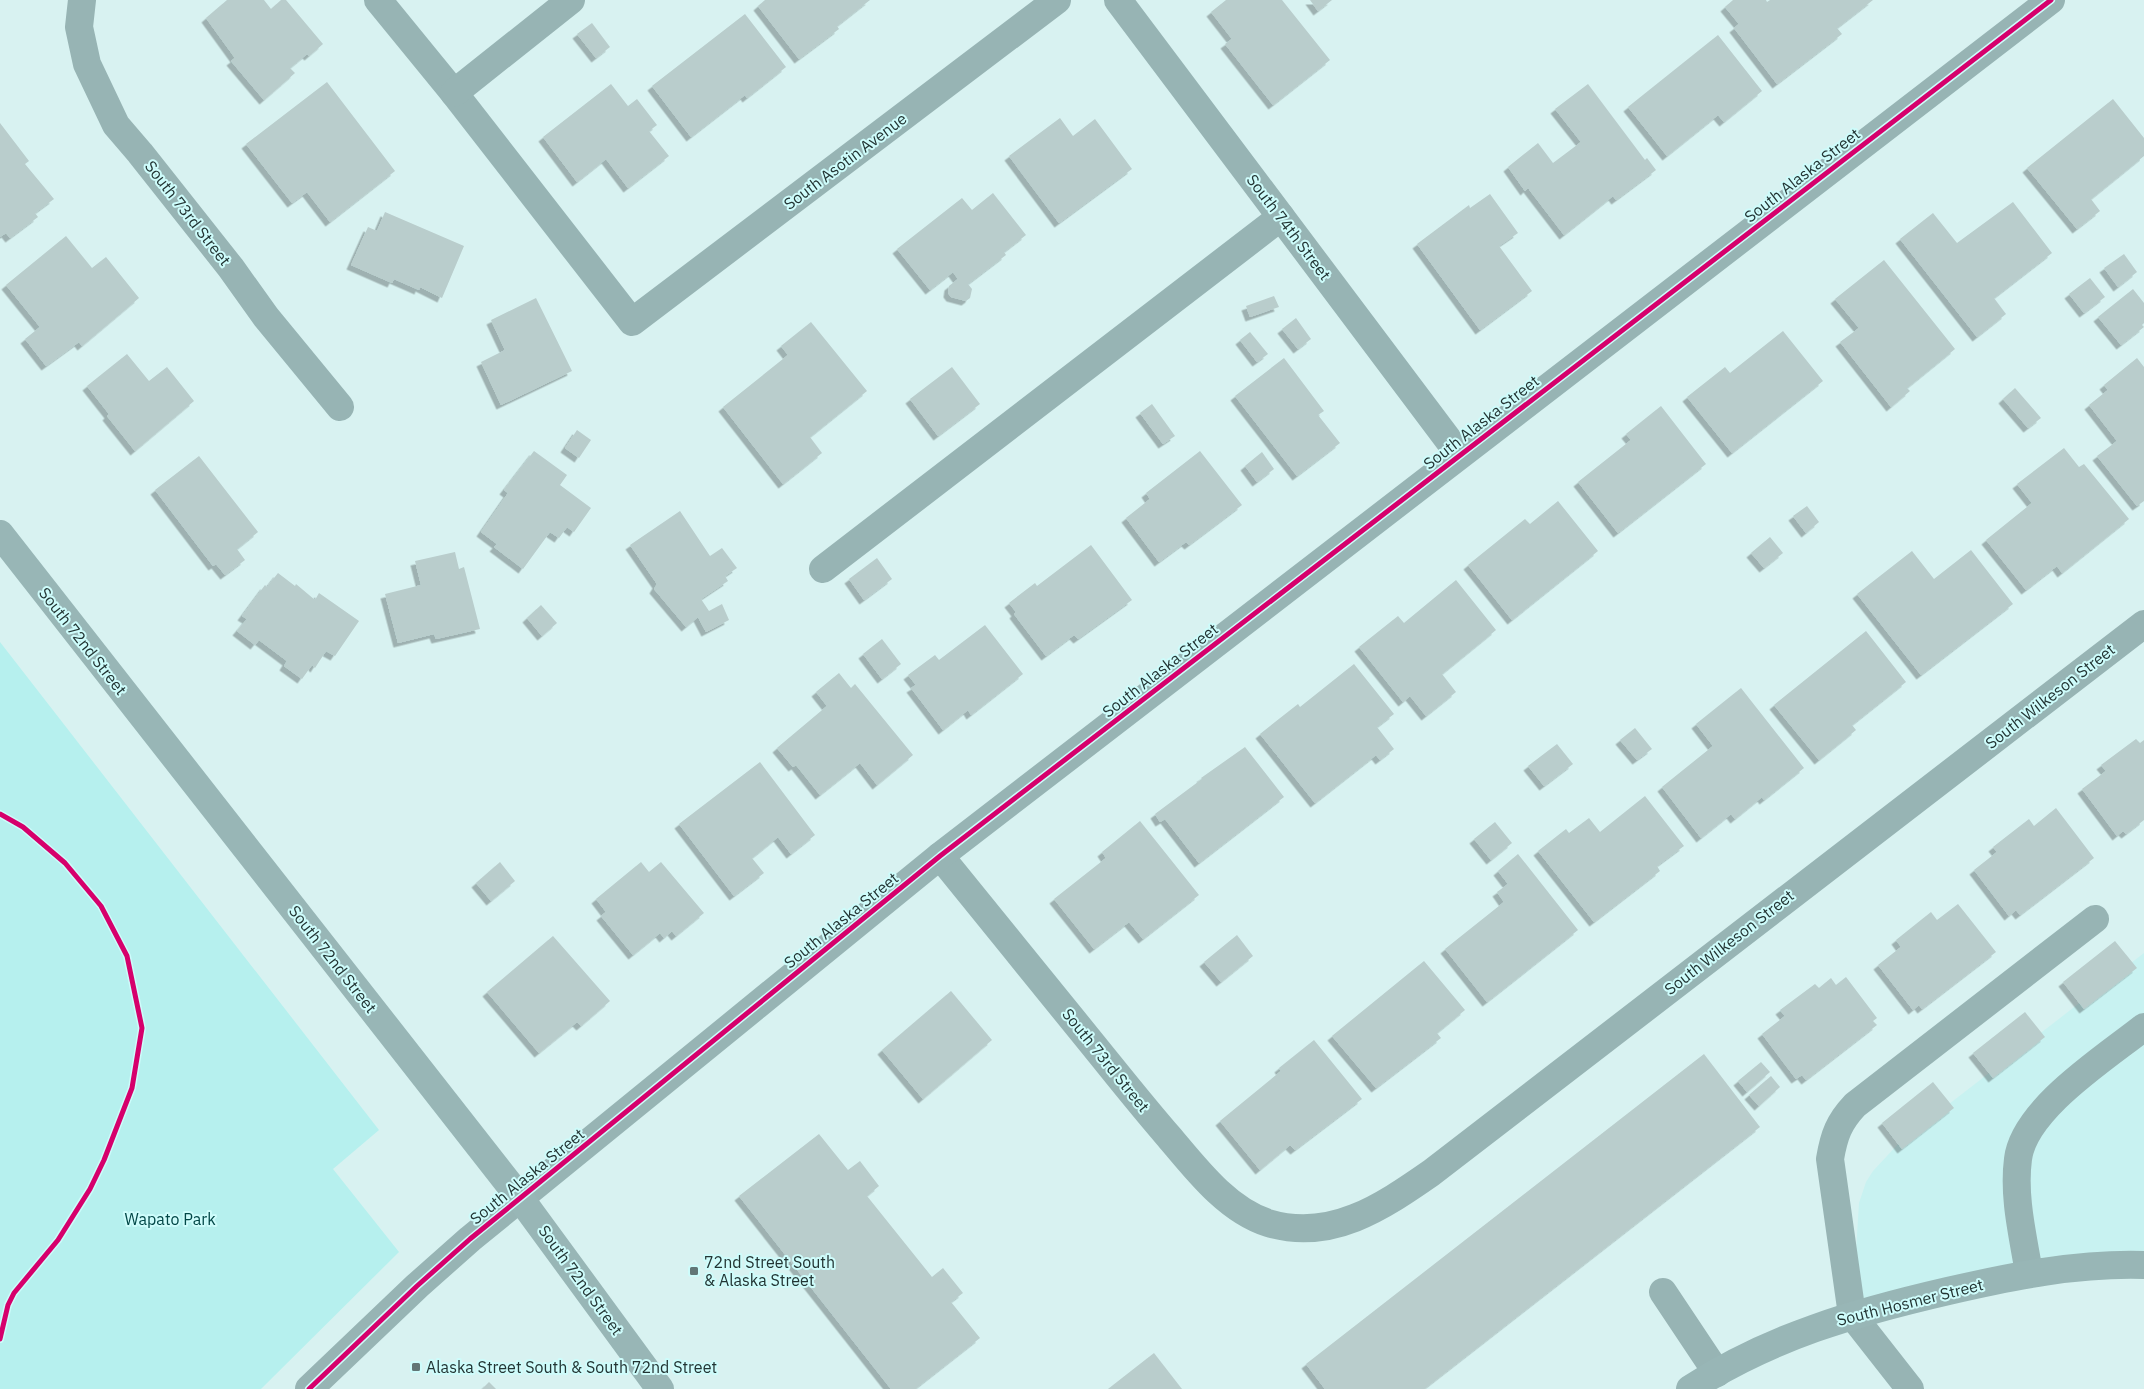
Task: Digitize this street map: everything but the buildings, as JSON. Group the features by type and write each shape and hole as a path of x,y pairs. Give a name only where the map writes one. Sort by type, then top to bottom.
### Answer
{"main road":[{"name":"South 72nd Street","path":"0,534 520,1198 660,1389"},
{"name":"South Hosmer Street","path":"1690,1389 1771,1344 1852,1315 2029,1273 2119,1265 2144,1266"}],"street":[{"name":"South 73rd Street","path":"82,0 79,27 87,64 116,125 231,268 266,317 340,407"},
{"path":"378,0 454,94 571,0"},
{"name":"South Asotin Avenue","path":"454,94 632,322 1057,0"},
{"name":"South 74th Street","path":"1118,0 1459,454"},
{"name":"South Alaska Street","path":"309,1389 416,1286 470,1239 940,856 1459,454 2051,0"},
{"path":"823,569 1282,217"},
{"name":"South Wilkeson Street","path":"1299,1229 1327,1226 1359,1218 1389,1202 1431,1173 2144,624"},
{"name":"South 73rd Street","path":"940,856 1154,1120 1221,1194 1243,1211 1268,1223 1299,1229"},
{"path":"1910,1389 1852,1315 1830,1159 1833,1140 1842,1119 1855,1105 2095,919"},
{"path":"2029,1273 2017,1184 2018,1158 2030,1126 2056,1097 2143,1031"},
{"path":"1663,1292 1717,1373"}],"shaded area":[{"path":"2144,953 2144,1265 1852,1315 1859,1203 1866,1182 1873,1171 1900,1142"}],"green space":[{"name":"Wapato Park","path":"0,642 379,1130 333,1169 399,1252 261,1389 0,1389"}],"cycle path":[{"path":"309,1389 417,1286 470,1239 940,856 2051,0"},
{"path":"0,814 23,827 65,863 101,906 127,956 142,1028 132,1088 104,1160 90,1189 58,1240 14,1293 8,1305 0,1339"}],"place":[{"name":"72nd Street South & Alaska Street","path":"694,1271"},
{"name":"Alaska Street South & South 72nd Street","path":"416,1367"}]}
